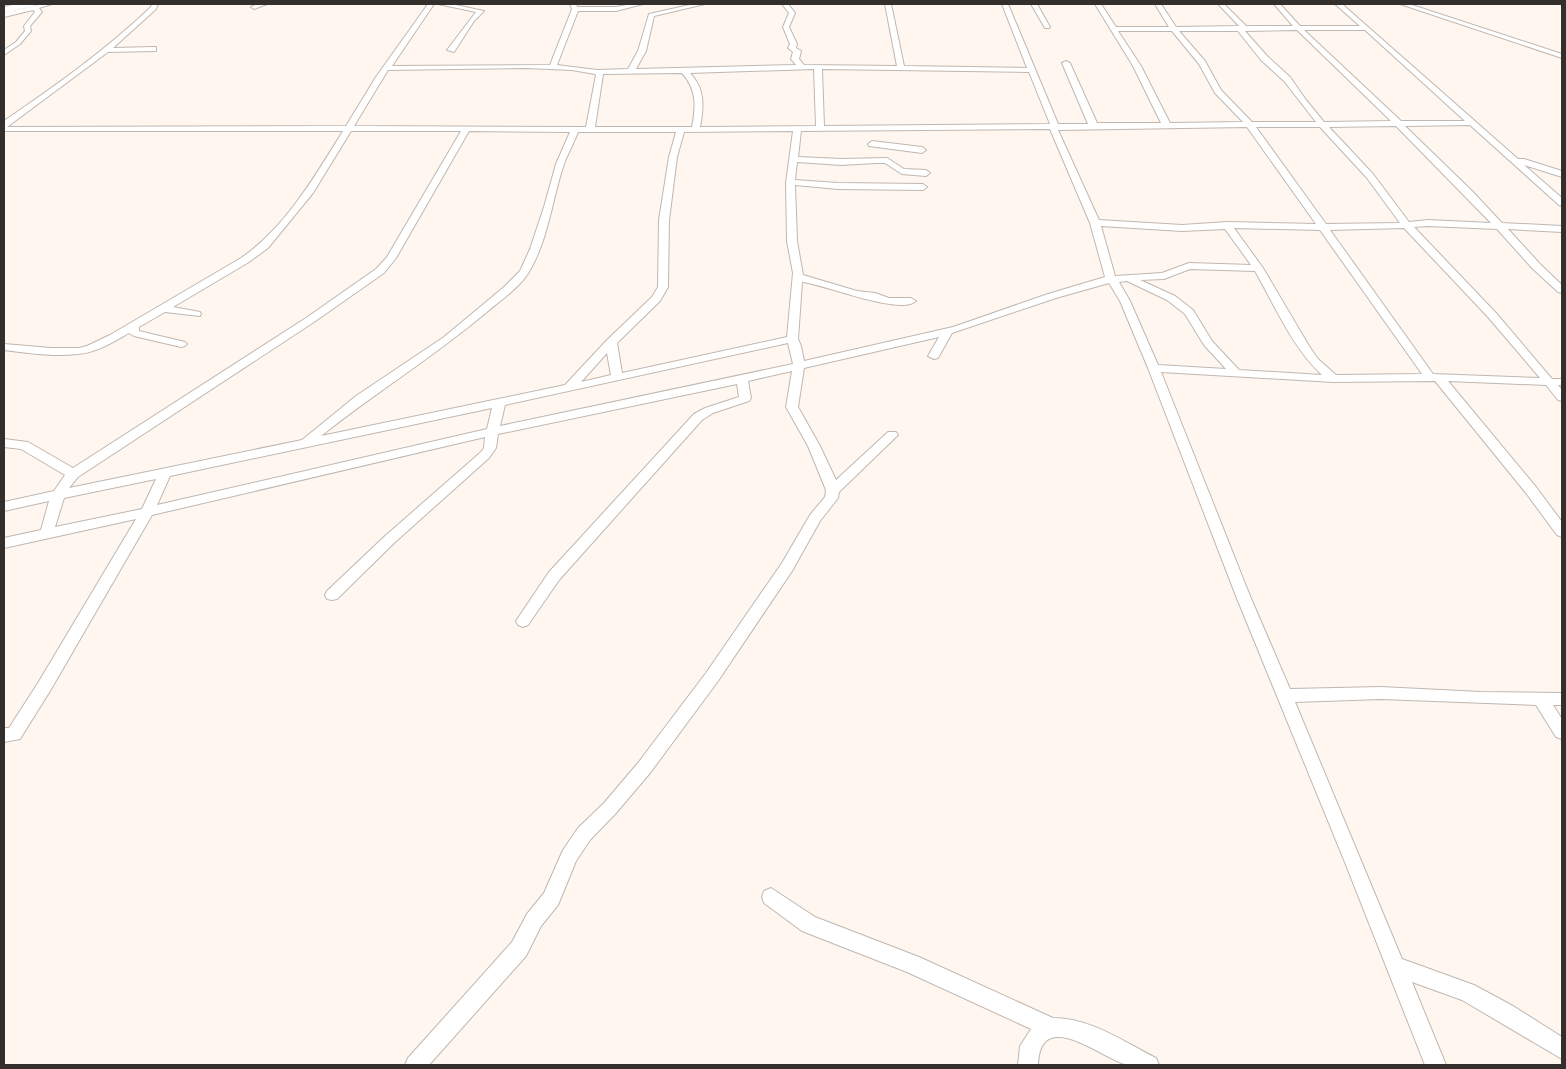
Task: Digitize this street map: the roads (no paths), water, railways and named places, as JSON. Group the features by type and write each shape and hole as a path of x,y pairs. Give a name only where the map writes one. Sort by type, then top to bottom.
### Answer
{"highway":[{"path":"4,10 32,6"}],"street":[{"path":"4,15 32,6 49,4"},
{"path":"5,129 140,22 154,8 155,4"},
{"path":"254,7 264,4"},
{"path":"4,346 51,351 85,350 99,345 245,260 265,246 310,191 386,68 430,4"},
{"path":"441,4 481,11 470,22 460,41 451,50"},
{"path":"553,67 562,49 574,7 616,9 640,4"},
{"path":"663,6 702,4"},
{"path":"785,4 792,13 786,25 786,31 792,37 794,46 792,48 797,51 795,59 802,67"},
{"path":"888,4 901,68"},
{"path":"1005,4 1055,127 1054,130 1095,223 1111,279 1118,287 1125,301 1154,368 1284,696 1435,1065"},
{"path":"1034,4 1047,27"},
{"path":"1098,4 1137,66 1167,126"},
{"path":"1158,4 1174,29 1202,63 1218,91 1250,125 1322,228 1434,378 1532,490 1562,532"},
{"path":"1221,4 1264,58 1287,79 1303,102 1370,176 1407,226 1492,315 1562,397"},
{"path":"1277,4 1456,180 1536,266 1562,290"},
{"path":"1338,4 1562,203"},
{"path":"1403,4 1562,56"},
{"path":"4,53 18,43 28,30 27,26 38,12 32,6"},
{"path":"631,71 642,51 651,15 686,6"},
{"path":"1113,29 1367,28"},
{"path":"106,50 153,49"},
{"path":"1066,63 1094,127"},
{"path":"386,68 553,67 600,72 802,67 1032,70"},
{"path":"818,68 820,128"},
{"path":"684,71 692,78 699,93 696,128"},
{"path":"590,130 600,72"},
{"path":"5,129 348,128 590,130 1472,123"},
{"path":"797,128 790,182 792,241 797,278 792,339 797,347 798,365 792,407 814,446 833,490"},
{"path":"47,533 51,512 58,494 73,474 302,325 380,271 391,258 466,129"},
{"path":"569,388 611,342 656,299 663,286 664,220 673,157 681,129"},
{"path":"306,442 360,399 448,339 508,289 524,272 535,249 560,164 575,130"},
{"path":"889,162 880,148 872,144 922,150"},
{"path":"1513,158 1562,174"},
{"path":"793,159 841,162 876,160 889,162 902,171 926,173"},
{"path":"790,182 838,186 925,188 900,176 899,168"},
{"path":"1095,223 1182,228 1322,228 1407,226 1428,223 1562,229"},
{"path":"1233,228 1304,347 1314,361 1333,379"},
{"path":"4,542 147,512 556,417 742,380 798,365 948,331 1052,296 1111,279 1164,276 1189,266 1258,268"},
{"path":"797,278 808,279 856,294 875,296 888,301 911,300"},
{"path":"1128,279 1163,294 1189,312 1208,343 1236,373"},
{"path":"163,308 196,314"},
{"path":"133,326 134,333 181,344"},
{"path":"934,356 948,331"},
{"path":"4,506 569,388 792,339"},
{"path":"611,342 617,377"},
{"path":"1154,368 1333,379 1434,378 1562,382"},
{"path":"524,621 554,576 698,417 708,410 733,404 745,398 742,380"},
{"path":"332,595 389,540 485,455 490,448 500,402"},
{"path":"415,1065 498,975 519,949 534,920 551,899 570,856 584,834 610,808 644,768 712,677 787,567 814,518 831,498 833,490 892,435"},
{"path":"4,443 24,445 73,474"},
{"path":"4,734 14,734 19,726 147,512 165,472"},
{"path":"1284,696 1381,692 1481,698 1562,699"},
{"path":"1540,698 1562,732"},
{"path":"771,897 809,924 912,964 1052,1028"},
{"path":"1396,966 1467,992 1506,1013 1562,1049"},
{"path":"1028,1065 1030,1047 1041,1033 1052,1028 1082,1032 1149,1065"}]}
